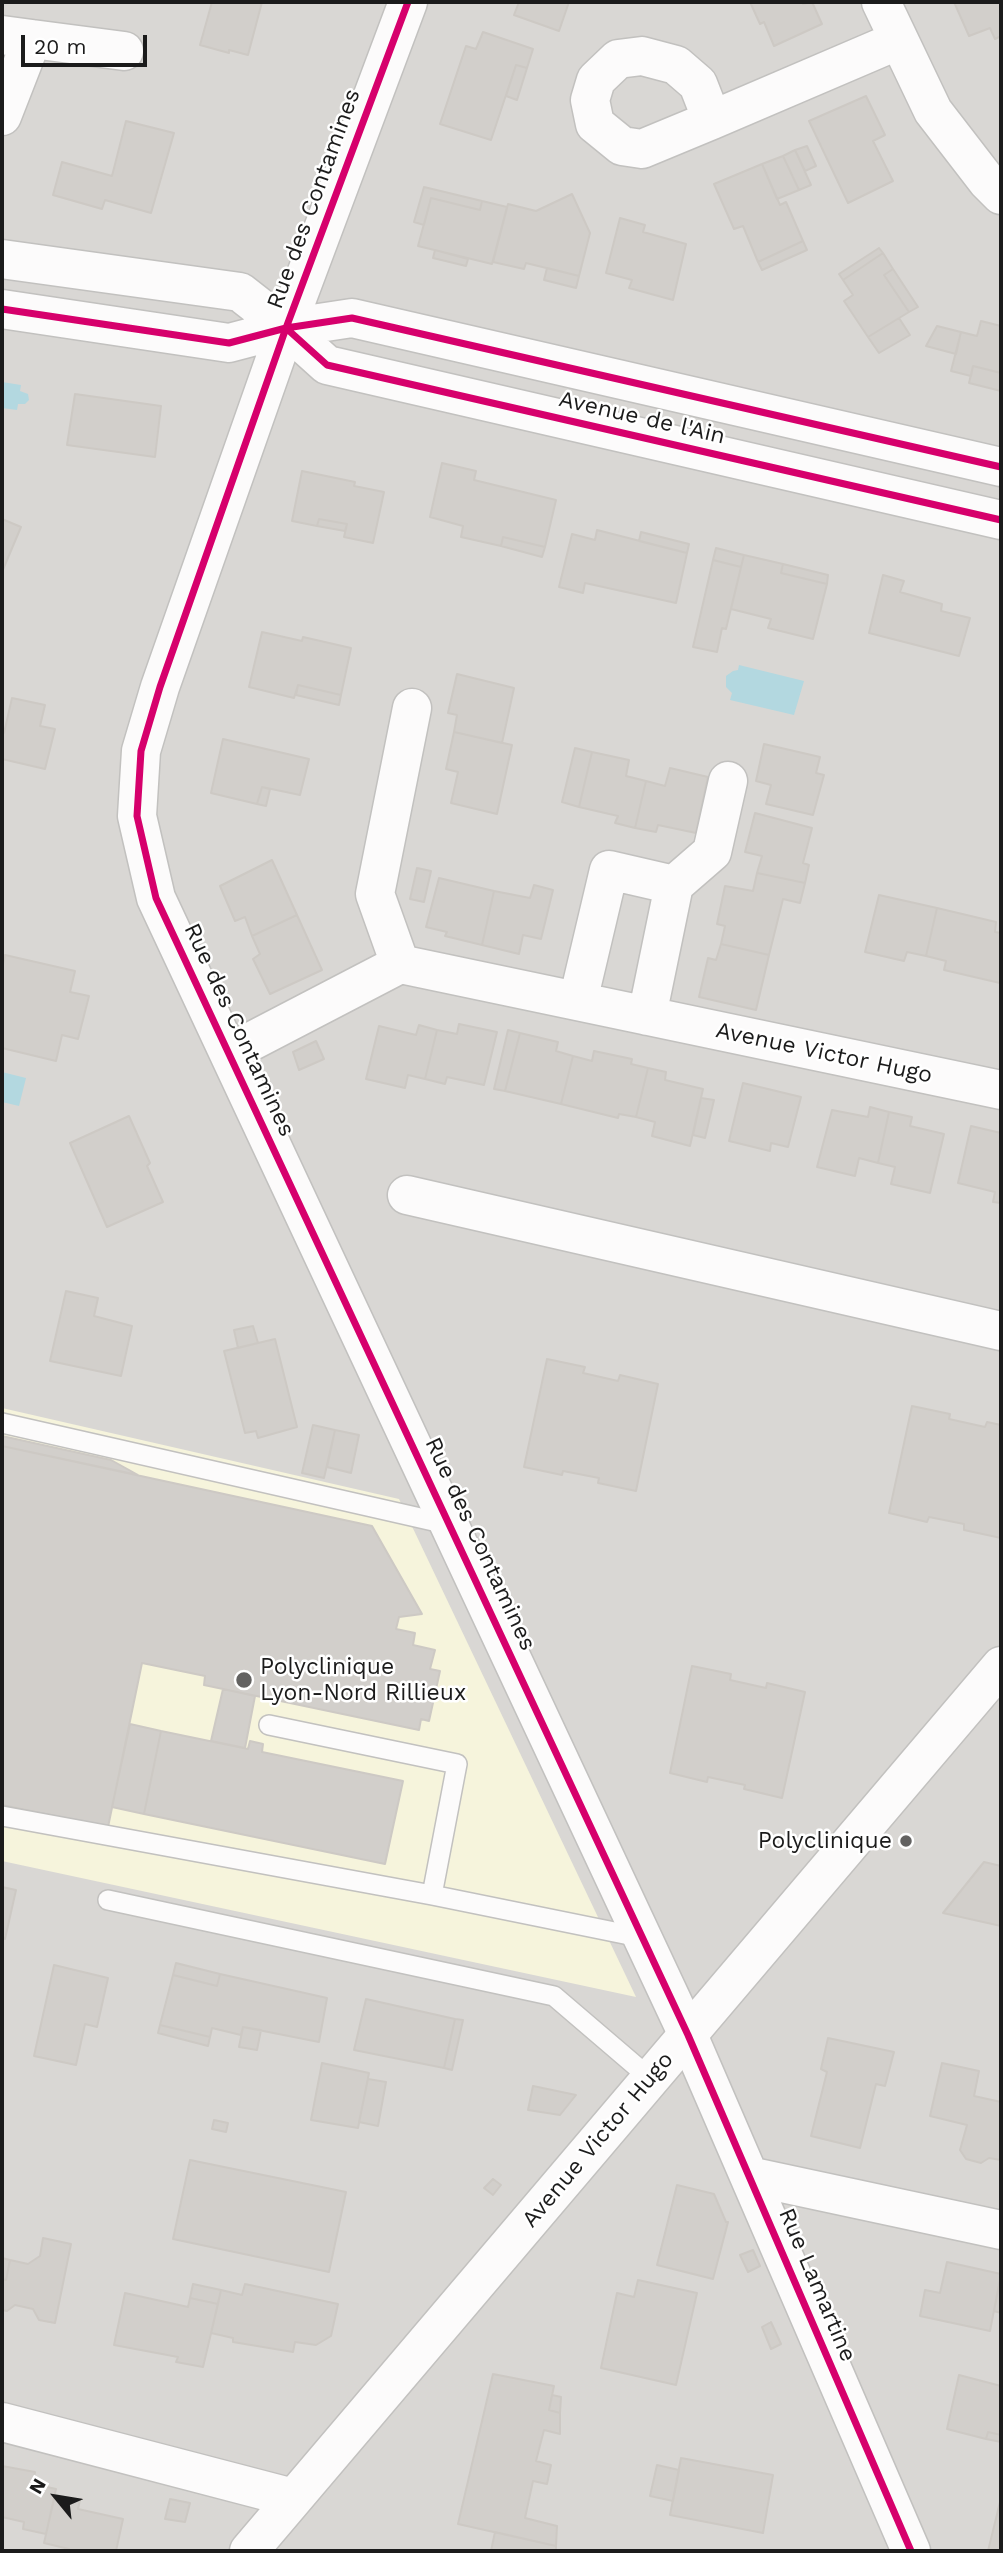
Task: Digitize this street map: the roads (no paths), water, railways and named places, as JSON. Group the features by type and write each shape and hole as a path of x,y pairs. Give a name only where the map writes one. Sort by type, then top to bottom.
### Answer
{"street":[{"name":"Rue des Contamines","path":"408,2 286,328 160,687 141,751 137,816 156,898 688,2035"},
{"path":"881,2 933,111 979,172 1001,195"},
{"path":"2,116 17,37 124,51"},
{"path":"712,120 899,40"},
{"path":"2,259 240,292 286,328"},
{"name":"Avenue de l'Ain","path":"2,309 229,343 286,328 352,318 1001,467"},
{"name":"Avenue de l'Ain","path":"286,328 327,365 1001,520"},
{"path":"412,708 375,894 400,964 647,1016 674,885 712,852 728,781"},
{"path":"578,1001 609,870 674,885"},
{"name":"Rue des Contamines","path":"229,1053 400,964"},
{"name":"Avenue Victor Hugo","path":"647,1016 1001,1090"},
{"path":"407,1195 1001,1331"},
{"name":"Avenue Victor Hugo","path":"250,2551 1001,1665"},
{"name":"Rue Lamartine","path":"688,2035 911,2551"},
{"name":"Rue Lamartine","path":"749,2176 1001,2230"},
{"path":"2,2421 293,2498"}],"lane":[{"path":"2,1423 451,1525"},
{"path":"269,1725 457,1764 432,1895"},
{"path":"2,1816 432,1895 644,1938"},
{"path":"108,1900 554,1996 651,2079"}],"water":[{"path":"2,382 21,385 20,391 28,394 29,400 25,404 18,404 17,410 2,408"},
{"path":"739,665 804,681 794,715 730,700 732,693 726,687 726,676 738,670"},
{"path":"2,1072 26,1078 19,1106 2,1102"}],"place":[{"name":"Polyclinique Lyon-Nord Rillieux","path":"244,1680"},
{"name":"Polyclinique","path":"906,1841"}]}
